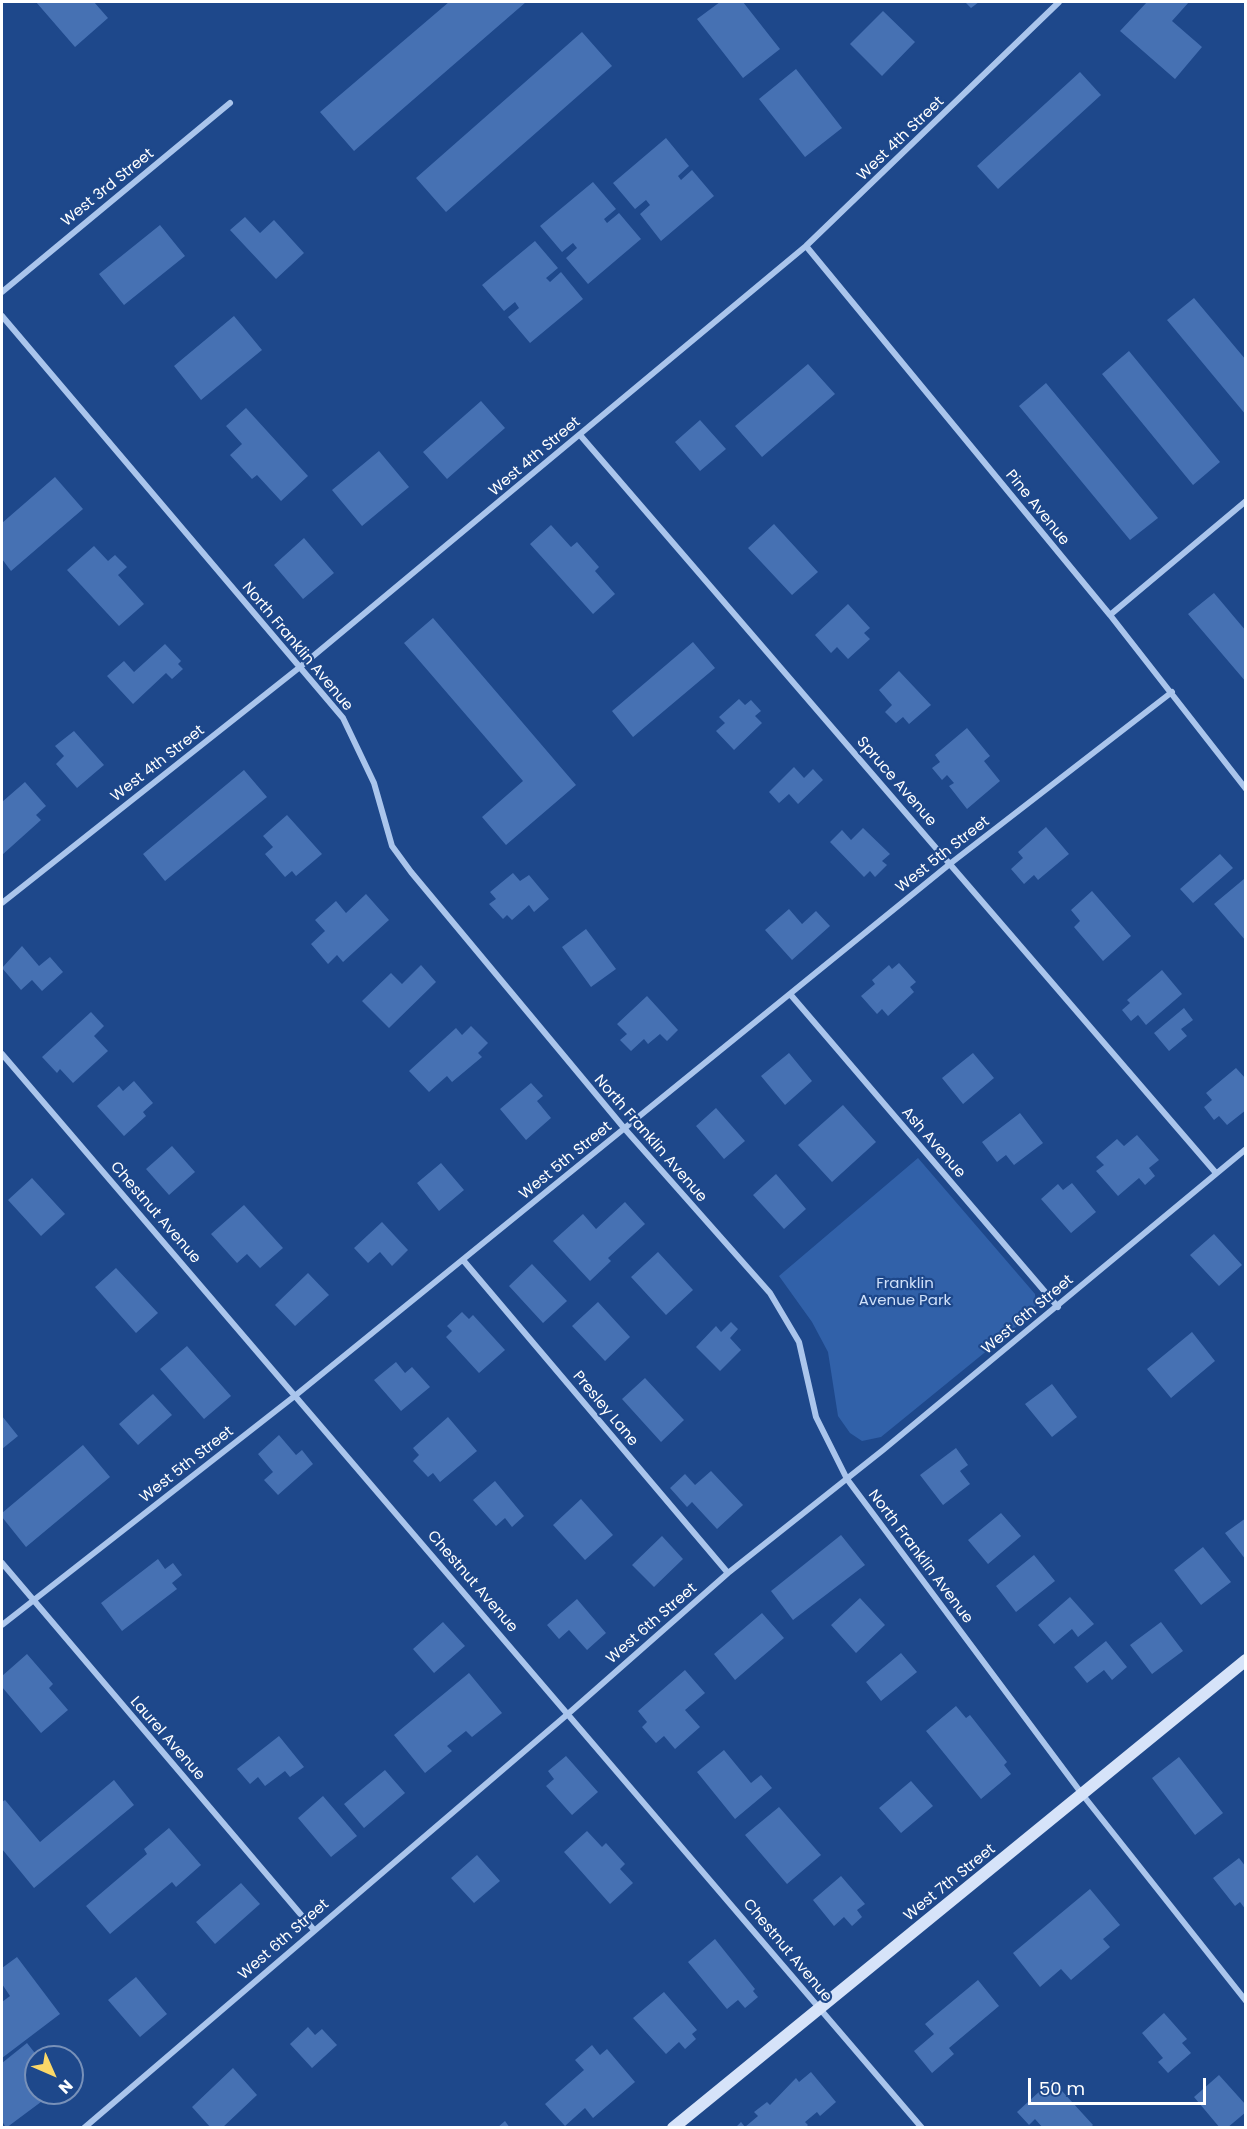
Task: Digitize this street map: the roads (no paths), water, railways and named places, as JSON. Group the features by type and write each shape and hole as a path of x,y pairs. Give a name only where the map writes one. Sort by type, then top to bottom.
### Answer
{"street":[{"name":"West 4th Street","path":"2,903 300,668 806,246 1059,2"},
{"name":"West 3rd Street","path":"2,292 230,103"},
{"name":"Pine Avenue","path":"806,246 1110,615 1245,789"},
{"name":"North Franklin Avenue","path":"2,316 343,718 374,783 392,846 624,1128 770,1293 799,1342 816,1417 847,1479 1082,1794 1245,2001"},
{"name":"Spruce Avenue","path":"580,435 1216,1173"},
{"path":"1110,615 1245,501"},
{"name":"West 5th Street","path":"2,1625 296,1395 951,863 1172,692"},
{"name":"Ash Avenue","path":"790,994 1058,1307"},
{"name":"Chestnut Avenue","path":"2,1054 922,2127"},
{"name":"West 6th Street","path":"84,2127 569,1713 728,1573 1058,1307 1245,1149"},
{"name":"Presley Lane","path":"464,1260 728,1573"},
{"name":"Laurel Avenue","path":"2,1563 314,1930"},
{"name":"West 7th Street","path":"673,2127 1245,1660"}],"park label":[{"name":"Franklin Avenue Park","path":"905,1292"}]}
